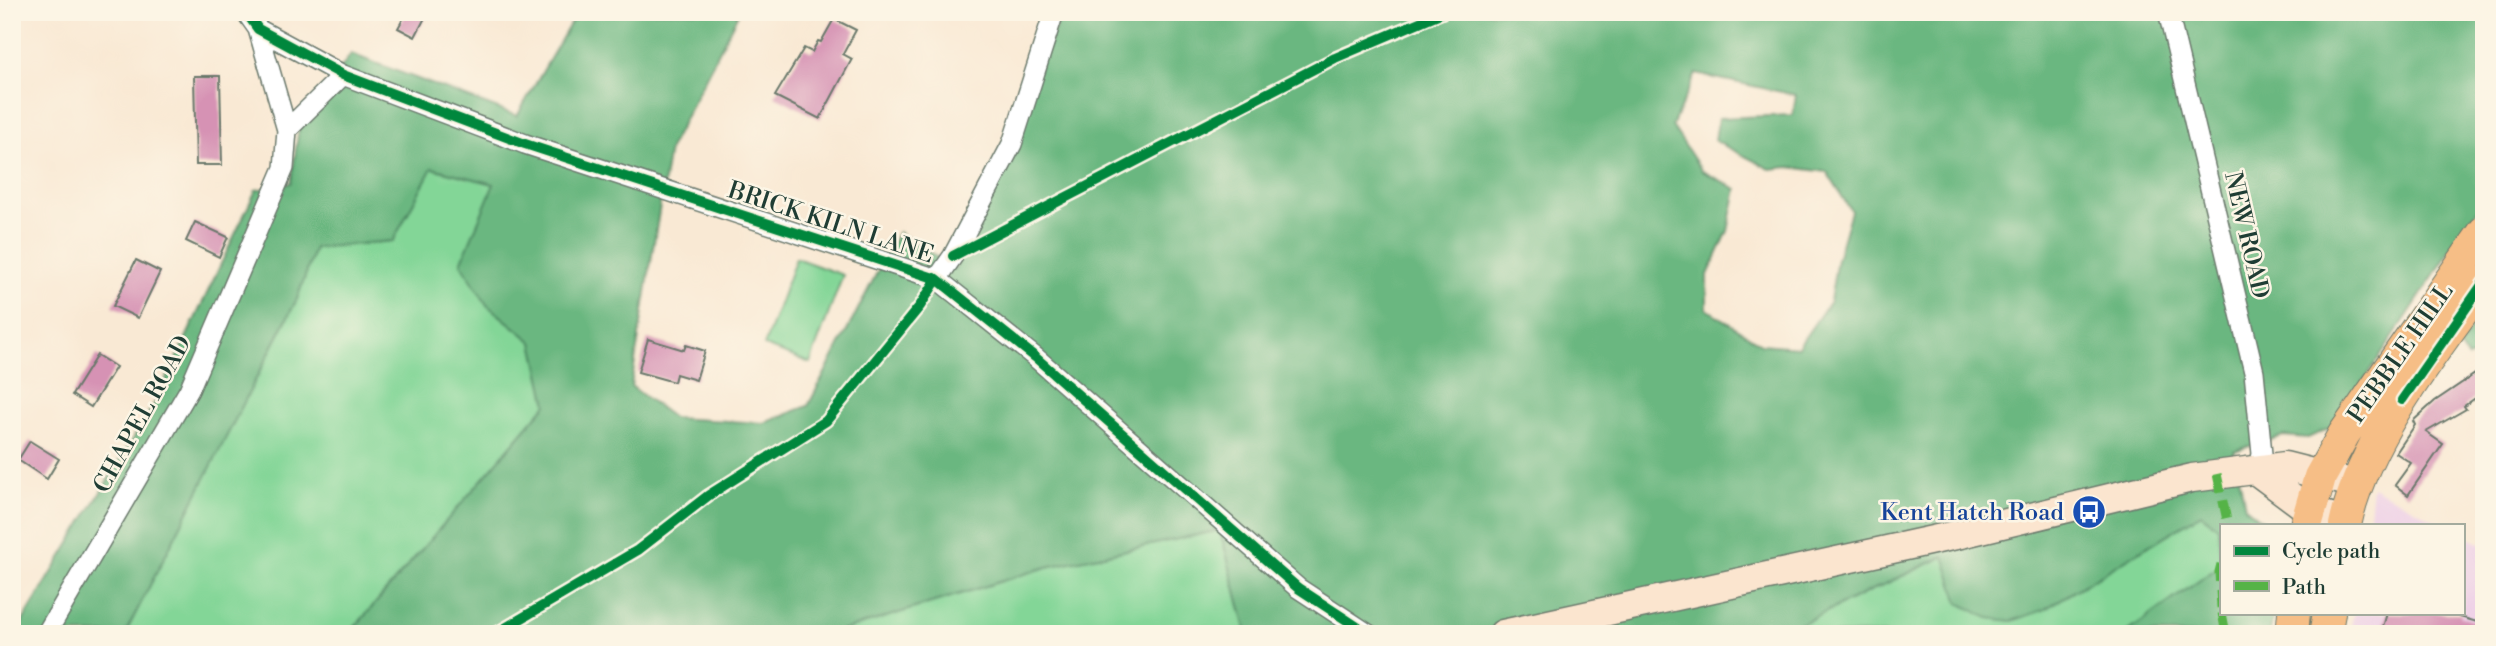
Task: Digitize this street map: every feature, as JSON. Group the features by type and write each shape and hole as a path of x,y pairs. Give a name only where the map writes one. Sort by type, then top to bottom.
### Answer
{"main road":[{"name":"PEBBLE HILL","path":"2307,517 2320,477 2344,434 2484,232"},
{"name":"PEBBLE HILL","path":"2350,507 2402,400 2484,282"},
{"path":"1503,634 1965,533 2192,478 2258,472 2285,466 2320,477 2350,507"},
{"path":"2258,472 2307,517 2350,507"},
{"path":"2292,634 2294,614"},
{"path":"2325,634 2329,614"}],"street":[{"path":"246,12 258,29 287,130 343,75"},
{"path":"937,279 953,256 1012,144 1054,12"},
{"name":"NEW ROAD","path":"2168,12 2254,372 2262,454 2258,472"},
{"name":"BRICK KILN LANE","path":"258,29 343,75 525,144 937,279 1035,357 1298,588 1368,634"},
{"name":"CHAPEL ROAD","path":"46,634 189,390 284,168 287,130"}],"shaded area":[{"path":"2372,487 2443,524 2368,524"},
{"path":"2464,536 2481,544 2484,542 2484,634 2349,634 2354,614 2464,614"}],"green space":[{"path":"577,12 739,12 669,149 631,386 673,418 764,423 808,406 898,232 955,269 1062,12 2484,12 2484,200 2334,426 2308,438 2283,436 2234,451 2245,507 2267,524 2220,524 2220,538 2218,527 2201,514 2043,610 2012,621 1988,618 1959,603 1944,556 1779,634 1243,634 1247,632 1220,530 1047,567 831,634 349,634 547,404 533,342 487,305 461,263 494,184 432,168 393,241 315,248 297,299 125,634 15,634 157,399 256,190 291,183 299,127 351,54 517,116","holes":["1696,74 1796,95 1793,115 1718,118 1715,141 1770,169 1789,167 1827,172 1851,211 1837,259 1830,301 1798,347 1761,344 1707,309 1707,277 1728,231 1737,189 1702,171 1672,126"]},
{"path":"431,168 494,184 487,305 533,342 547,404 349,634 125,634 297,299 315,248 393,241"},
{"path":"796,258 843,275 810,363 764,346"},
{"path":"2484,311 2484,352 2468,358 2459,347"},
{"path":"2201,514 2218,527 2220,566 2125,634 1779,634 1945,556 2043,610"},
{"path":"1220,530 1247,633 831,634 1047,567"},
{"path":"2220,566 2220,614 2273,614 2270,634 2125,634"}],"building":[{"path":"407,12 428,12 415,37 398,28"},
{"path":"834,19 856,30 843,54 852,59 820,119 775,96 804,48 812,52"},
{"path":"194,76 220,76 222,165 196,165"},
{"path":"195,222 228,237 219,257 186,241"},
{"path":"136,260 160,272 138,318 113,306"},
{"path":"648,339 684,350 686,345 705,351 696,380 676,374 674,382 638,372"},
{"path":"97,355 116,367 91,407 72,395"},
{"path":"2484,368 2484,392 2464,406 2466,409 2426,432 2443,444 2408,495 2395,485 2411,463 2396,453 2415,425 2413,421 2435,401"},
{"path":"30,441 59,459 47,479 18,460"},
{"path":"2387,614 2461,614 2460,617 2484,624 2484,634 2381,634"}],"marked path":[{"path":"2217,474 2228,524"},
{"path":"2220,568 2220,590"},
{"path":"2222,614 2226,634"}],"cycle path":[{"path":"246,12 258,29 343,75 525,144 937,279 1035,357 1298,588 1368,634"},
{"path":"953,256 1335,58 1443,12"},
{"path":"495,634 638,550 709,495 826,421 920,306 937,279"},
{"path":"2402,400 2484,282"}],"place":[{"name":"Kent Hatch Road","path":"2089,512"}]}
